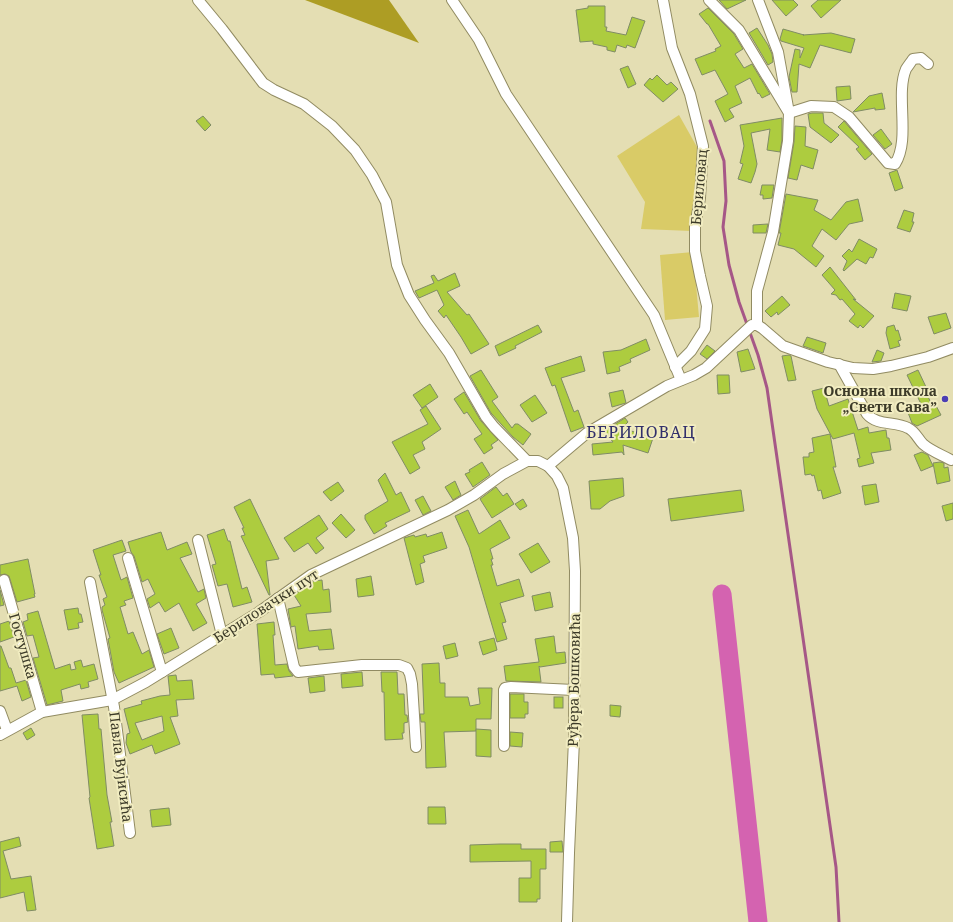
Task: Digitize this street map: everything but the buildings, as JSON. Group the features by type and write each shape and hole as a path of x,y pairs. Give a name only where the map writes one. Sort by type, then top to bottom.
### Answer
{"street":[{"path":"198,0 263,83 274,90 304,104 332,126 355,150 372,175 386,202 397,265 409,295 448,353 486,417 494,427 527,461 538,461 548,466 587,433 667,386 706,368 751,328 757,291 773,232 788,141 789,113 778,52 758,0"},
{"path":"452,0 480,40 506,94 654,315 681,380"},
{"name":"Бериловац","path":"663,0 672,48 690,94 703,146 700,198 695,227 695,251 707,306 705,330 691,351 676,367"},
{"path":"709,0 739,30 789,113"},
{"path":"789,113 811,106 834,107 849,117 888,163 895,164 898,159 903,134 902,85 906,69 913,59 921,58 928,64"},
{"path":"751,328 762,328 783,346 854,368 873,369 928,357 953,348"},
{"path":"839,364 870,418 876,421 903,426 910,429 929,449 951,460"},
{"name":"Бериловачки пут","path":"4,733 42,712 112,700 162,672 259,612 294,586 317,572 448,510 474,495 503,474 527,461"},
{"name":"Руђера Бошковића","path":"548,466 557,476 563,488 574,538 574,740 567,922"},
{"path":"198,540 222,635"},
{"path":"128,558 162,672"},
{"name":"Гостушка","path":"4,580 42,712"},
{"name":"Павла Вујисића","path":"90,582 112,700 130,833"},
{"path":"278,598 294,667 298,672 362,665 399,665 407,668 412,684 416,747"},
{"path":"504,746 505,688 574,690"},
{"path":"0,711 4,733"}],"shaded area":[{"path":"305,0 389,0 419,43"},
{"path":"679,115 697,147 697,195 692,231 641,229 645,202 617,156"},
{"path":"693,252 699,317 665,320 660,255"}],"waterway":[{"path":"710,121 724,161 726,201 723,227 729,265 739,302 758,355 767,388 836,867 839,922"},
{"path":"722,594 758,922"}],"place":[{"name":"Основна школа „Свети Сава”","path":"945,399"}],"district":[{"name":"БЕРИЛОВАЦ","path":"641,432"}]}
